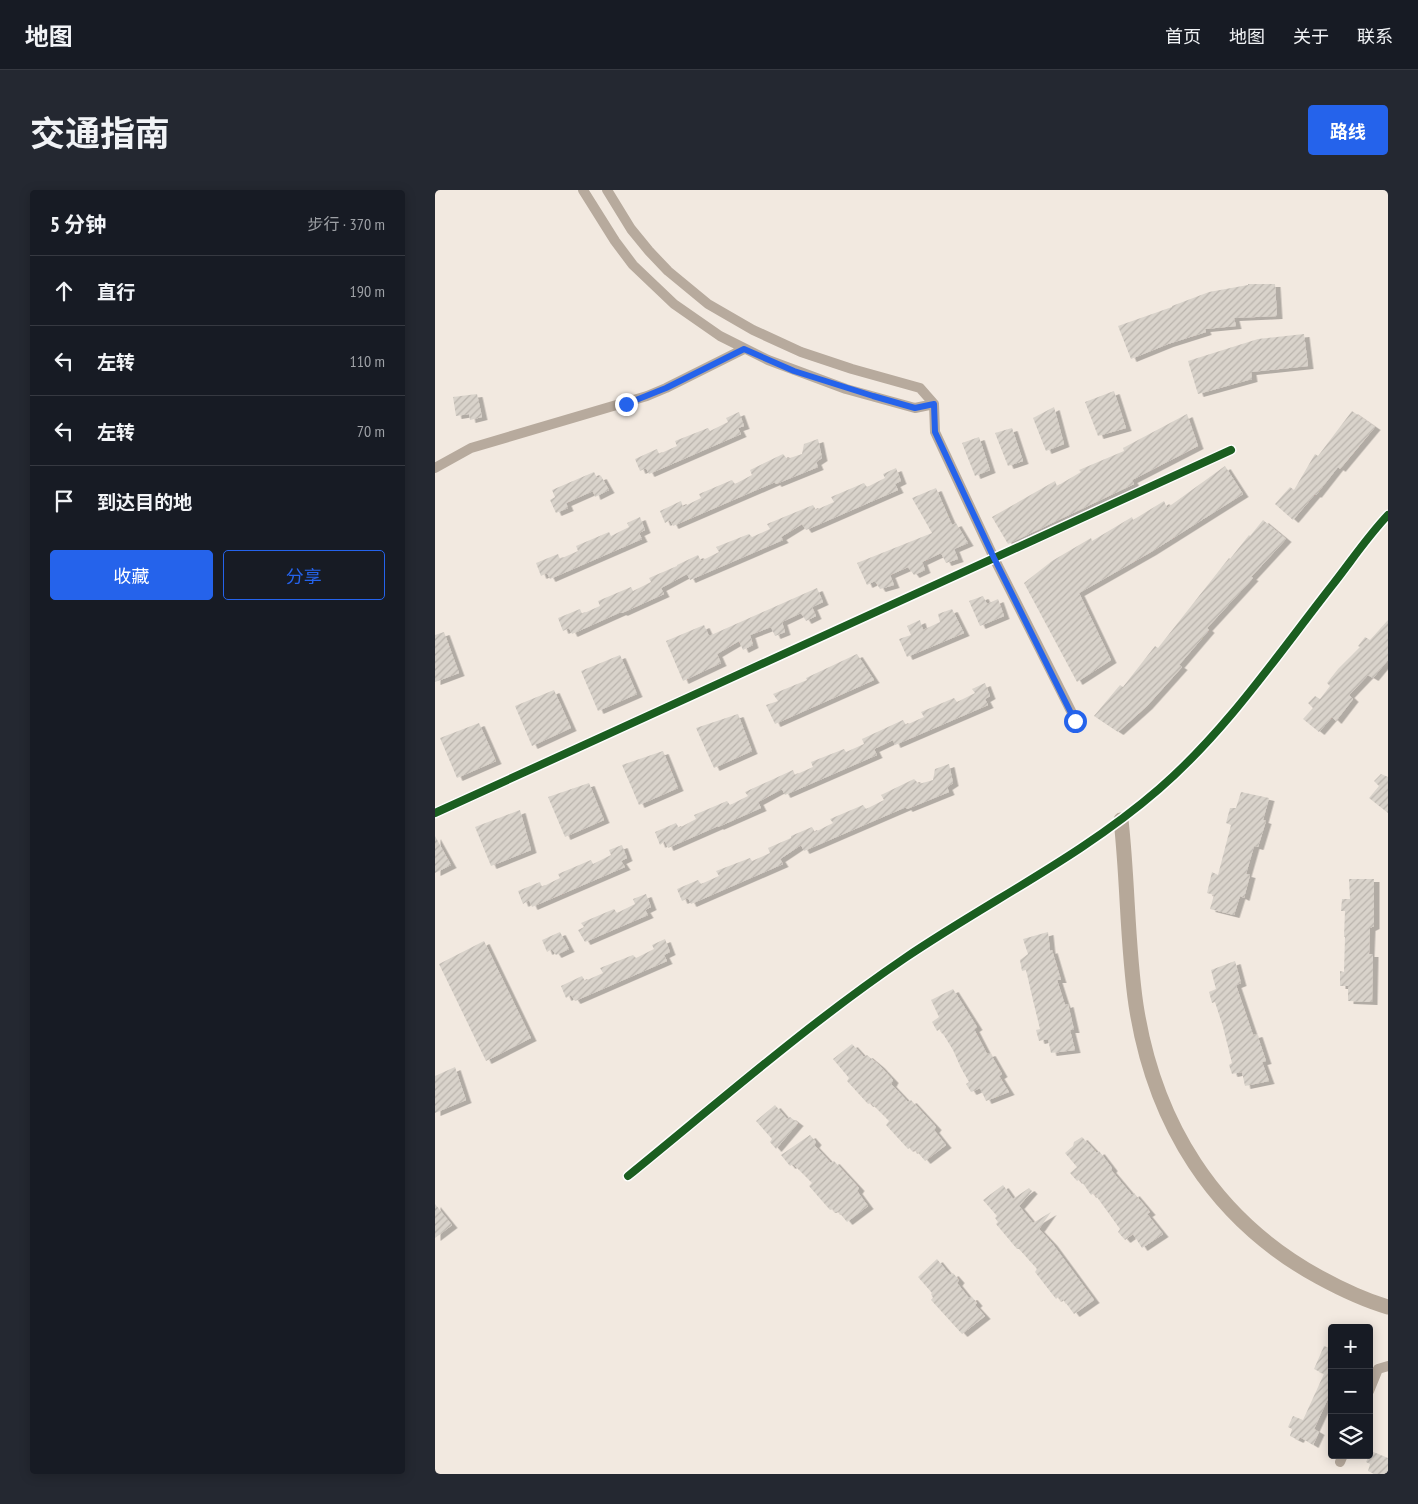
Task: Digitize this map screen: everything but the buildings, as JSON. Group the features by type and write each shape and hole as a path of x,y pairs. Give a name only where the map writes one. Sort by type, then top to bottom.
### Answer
{"street":[{"path":"583,190 615,241 633,265 653,286 696,321 744,349 794,371 864,394 915,408 934,404"},
{"path":"607,190 631,229 649,251 667,271 708,304 753,330 801,352 852,369 920,388 934,404 935,432 994,558 1075,721"},
{"path":"435,468 471,448 647,396 744,349"},
{"path":"435,813 1231,450"},
{"path":"628,1176 749,1076 862,989 937,937 1049,869 1121,820 1172,777 1210,739 1272,664 1388,515"},
{"path":"1121,820 1133,983 1141,1030 1161,1101 1184,1147 1209,1184 1233,1212 1278,1252 1339,1288 1388,1307"},
{"path":"1373,1381 1378,1369 1388,1366"}],"cycle path":[{"path":"435,813 1231,450"},
{"path":"628,1176 764,1064 869,983 937,937 1099,836 1159,789 1184,766 1230,716 1388,515"}],"route":[{"path":"626,404 666,388 744,349 794,371 846,389 915,408 934,404 935,432 994,558 1075,721"}]}
